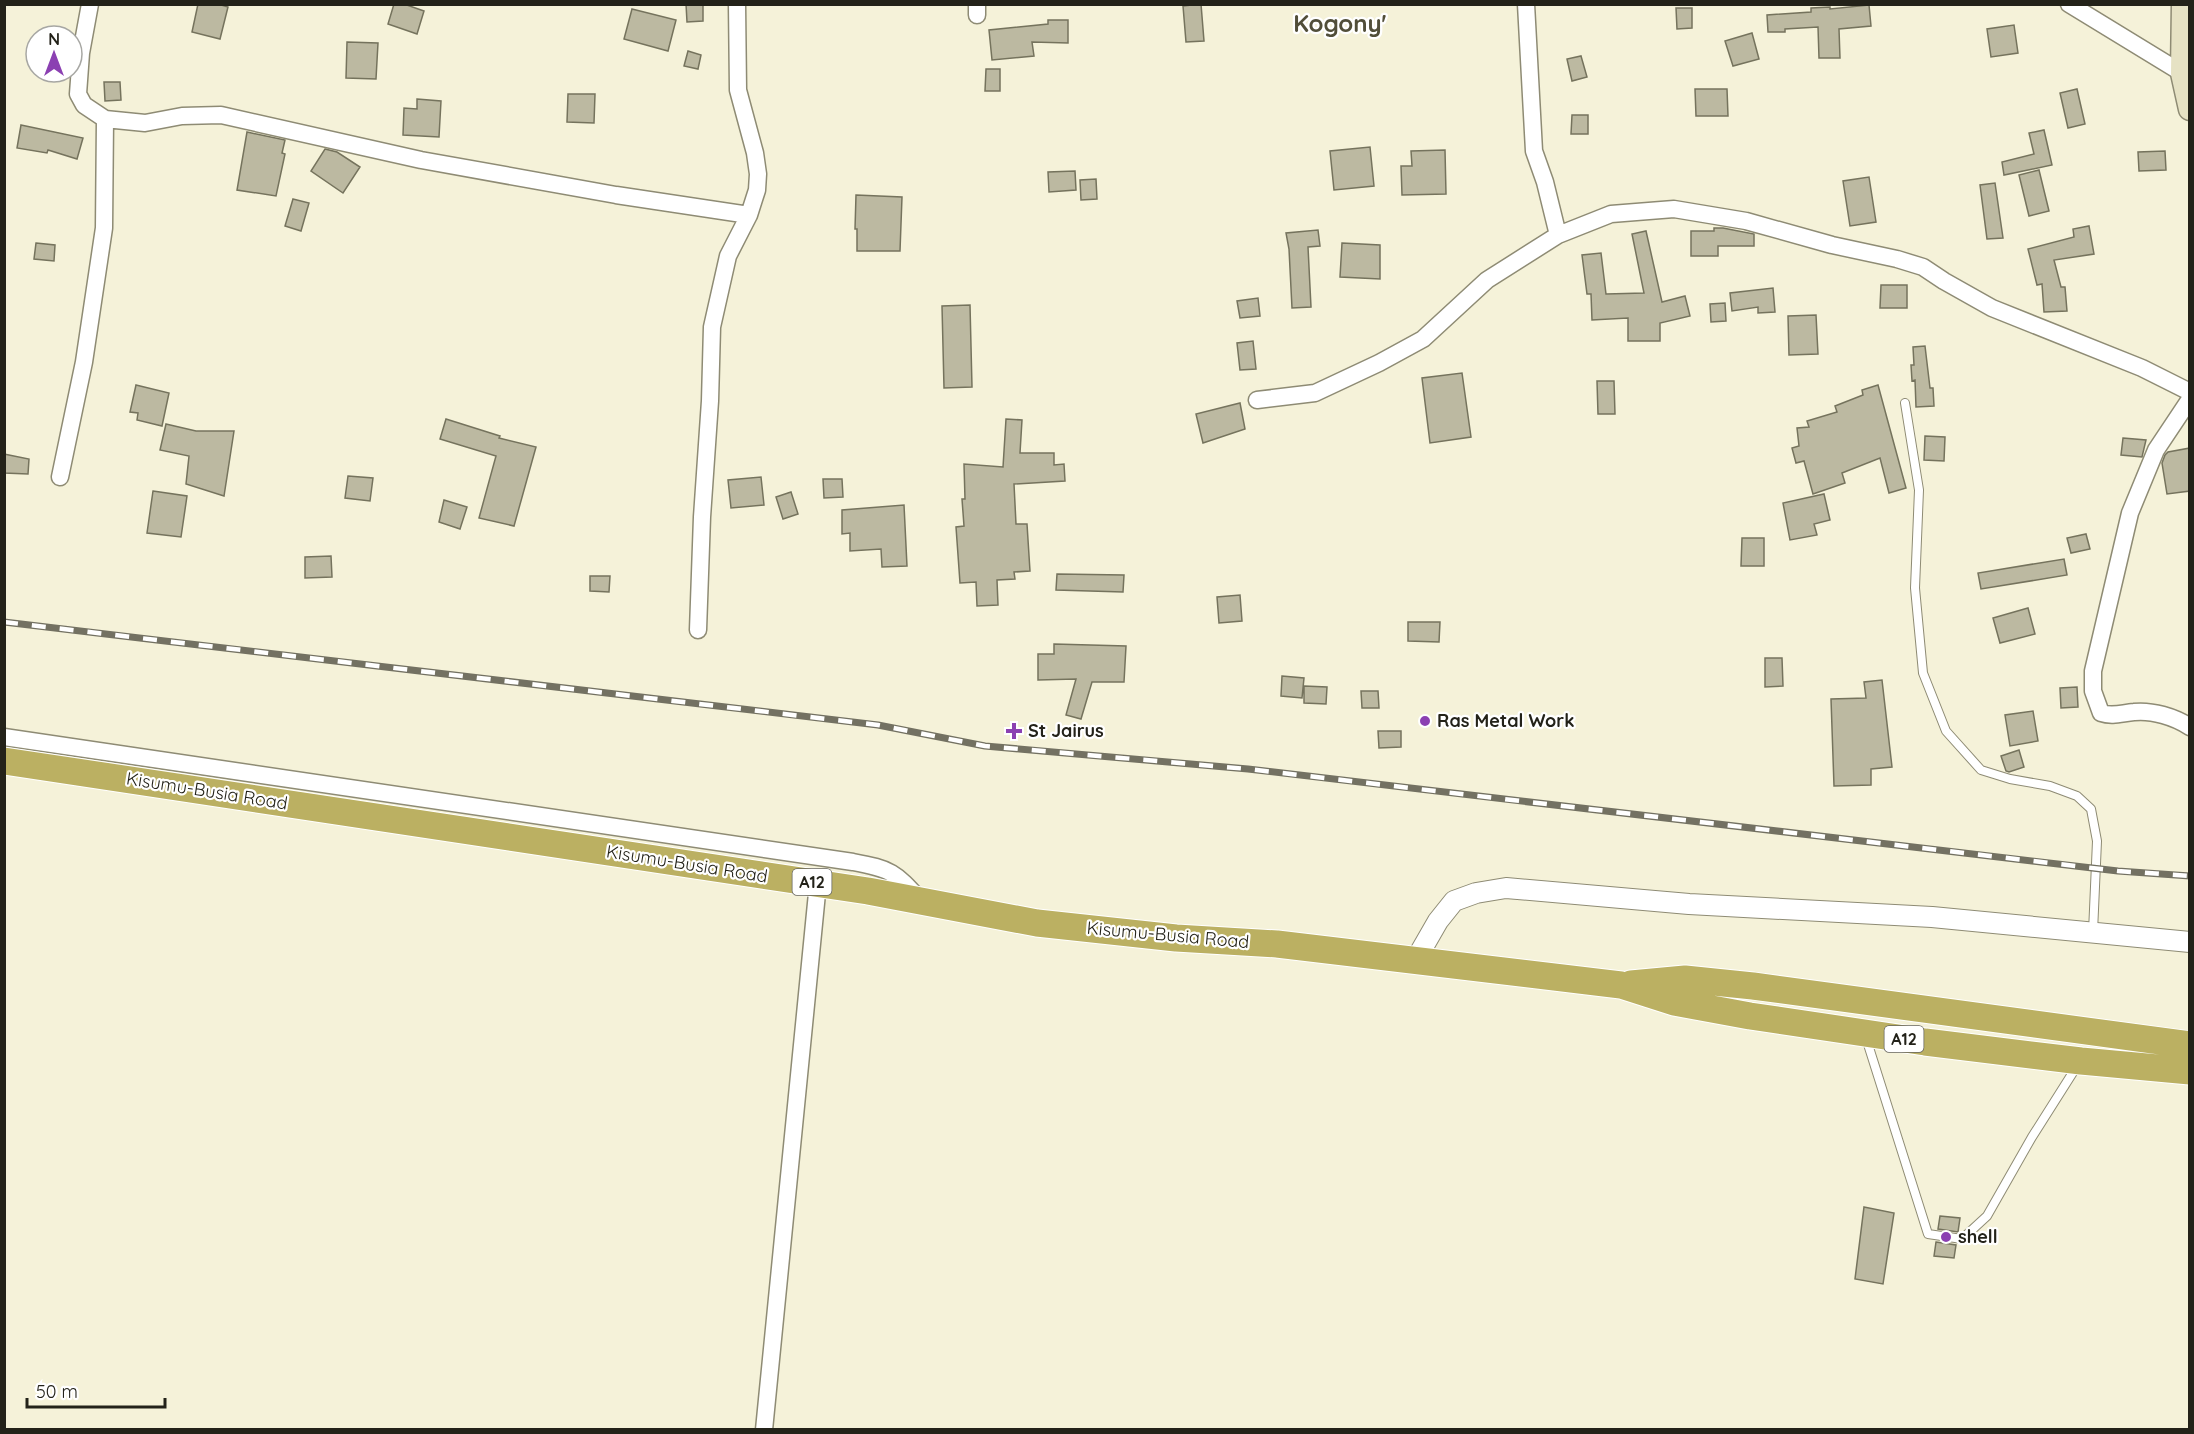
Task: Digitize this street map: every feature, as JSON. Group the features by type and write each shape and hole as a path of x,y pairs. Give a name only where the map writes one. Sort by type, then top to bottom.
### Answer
{"highway":[{"name":"Kisumu-Busia Road","path":"4,761 818,883 1037,923 1176,938 1278,944 1621,985"},
{"name":"A12","path":"1621,985 1685,979 1753,986 2190,1045"},
{"name":"A12","path":"1621,985 1674,1002 1750,1016 2081,1061 2190,1071"}],"main road":[{"path":"2183,4 2182,73 2190,109"}],"street":[{"path":"90,4 81,53 78,94 84,105 105,119 145,123 182,116 221,115 421,160 616,195 748,215"},
{"path":"698,630 712,327 728,256 748,215 757,190 758,174 755,153 738,90 737,4"},
{"path":"1526,4 1534,152 1545,182 1558,235"},
{"path":"2069,4 2182,73"},
{"path":"60,477 84,362 104,228 105,119"},
{"path":"1257,400 1315,393 1423,339 1487,280 1558,235 1611,214 1674,209 1746,221 1923,267 1944,282 1992,308 2142,368 2190,392"},
{"path":"2190,399 2156,450 2130,513 2093,671 2093,691 2101,713 2109,716 2143,711 2170,717 2190,727"},
{"path":"4,737 853,862 878,867 899,876 920,900"},
{"path":"764,1430 818,883"},
{"path":"1415,961 1438,921 1454,901 1476,893 1506,888 1700,904 1932,917 2190,942"}],"lane":[{"path":"1905,403 1919,490 1915,588 1923,673 1946,731 1981,770 2010,779 2050,786 2077,796 2091,809 2097,841 2093,932"},
{"path":"1865,1033 1928,1234 1944,1238 1962,1239 1987,1216 2032,1137 2081,1061"}],"building":[{"path":"198,4 218,4 228,7 220,39 192,32"},
{"path":"394,4 404,4 424,11 417,34 388,24"},
{"path":"686,4 703,4 703,21 687,22"},
{"path":"1201,4 1204,41 1186,42 1183,6"},
{"path":"1869,5 1871,26 1839,29 1840,58 1819,58 1818,27 1768,32 1767,15 1811,12 1811,8 1830,7 1830,9"},
{"path":"1676,8 1692,8 1692,28 1677,29"},
{"path":"632,9 676,20 668,51 624,39"},
{"path":"1048,20 1068,20 1068,43 1032,42 1034,56 992,60 989,30 1048,24"},
{"path":"2014,25 2018,53 1991,57 1987,29"},
{"path":"1752,33 1759,59 1733,66 1725,41"},
{"path":"347,42 378,43 376,79 346,78"},
{"path":"688,51 701,55 698,69 684,66"},
{"path":"1581,56 1587,77 1572,81 1567,59"},
{"path":"986,69 1000,69 1000,91 985,91"},
{"path":"104,82 120,82 121,100 105,101"},
{"path":"1695,89 1727,89 1728,116 1696,116"},
{"path":"2077,89 2085,124 2068,128 2060,93"},
{"path":"568,94 595,94 594,123 567,122"},
{"path":"417,99 441,101 439,137 403,135 404,108 417,109"},
{"path":"1572,115 1588,115 1588,134 1571,134"},
{"path":"21,125 83,138 77,159 48,150 47,153 17,148"},
{"path":"2044,130 2052,165 2004,175 2002,162 2034,154 2029,133"},
{"path":"247,132 285,140 282,153 285,154 276,196 237,190"},
{"path":"1370,147 1374,186 1334,190 1330,151"},
{"path":"325,149 337,152 360,167 343,193 311,171"},
{"path":"1445,150 1446,194 1402,195 1401,166 1412,166 1411,151"},
{"path":"2165,151 2166,170 2139,171 2138,152"},
{"path":"2039,170 2049,211 2029,216 2019,175"},
{"path":"1075,171 1076,190 1049,192 1048,172"},
{"path":"1869,177 1876,222 1850,226 1843,181"},
{"path":"1096,179 1097,199 1081,200 1080,180"},
{"path":"1995,183 2003,238 1987,239 1980,185"},
{"path":"856,195 902,197 900,251 857,251"},
{"path":"293,199 309,203 301,231 285,226"},
{"path":"2089,226 2094,254 2054,260 2061,287 2065,287 2067,311 2044,312 2042,284 2037,285 2028,249 2074,237 2073,229"},
{"path":"1714,228 1754,234 1754,246 1718,246 1718,256 1691,256 1691,231 1714,231"},
{"path":"1318,230 1320,246 1308,247 1311,307 1292,308 1286,233"},
{"path":"1646,231 1662,302 1685,296 1690,316 1660,323 1660,341 1628,341 1628,318 1592,320 1591,294 1587,294 1582,255 1601,253 1606,294 1644,293 1632,234"},
{"path":"36,243 55,245 54,261 34,259"},
{"path":"1342,243 1380,245 1380,279 1340,277"},
{"path":"1881,285 1907,285 1907,308 1880,308"},
{"path":"1773,288 1775,312 1758,313 1758,307 1732,311 1730,293"},
{"path":"1258,298 1260,316 1240,318 1237,301"},
{"path":"1725,303 1726,321 1711,322 1710,304"},
{"path":"970,305 972,387 944,388 942,306"},
{"path":"1816,315 1818,354 1789,355 1788,316"},
{"path":"1253,341 1256,369 1240,370 1237,343"},
{"path":"1925,346 1934,406 1916,407 1915,380 1912,381 1911,365 1914,365 1913,347"},
{"path":"1462,373 1471,437 1430,443 1422,378"},
{"path":"1597,381 1614,381 1615,414 1598,414"},
{"path":"136,385 169,393 162,426 137,420 138,413 130,412"},
{"path":"1878,385 1906,488 1889,493 1880,458 1842,473 1845,483 1813,494 1804,461 1796,463 1792,448 1799,446 1797,428 1809,427 1807,421 1837,412 1835,406 1863,395 1862,390"},
{"path":"1240,403 1245,429 1203,443 1196,414"},
{"path":"446,419 500,436 499,438 536,447 514,526 479,518 496,456 440,439"},
{"path":"1006,419 1022,420 1020,453 1054,453 1054,465 1064,464 1065,481 1014,484 1016,524 1027,524 1030,571 1014,572 1015,579 997,580 998,605 977,606 976,582 960,583 956,527 964,526 962,499 965,499 964,464 1003,467"},
{"path":"166,424 196,431 234,431 224,496 186,484 189,456 160,450"},
{"path":"1925,436 1945,437 1944,461 1924,460"},
{"path":"2123,438 2146,440 2142,457 2121,455"},
{"path":"2190,448 2190,491 2167,494 2162,463 2165,455 2168,452"},
{"path":"4,454 29,459 28,474 4,473"},
{"path":"348,476 373,478 370,501 345,498"},
{"path":"761,477 764,505 731,508 728,480"},
{"path":"823,479 842,479 843,497 824,498"},
{"path":"153,491 187,496 181,537 147,533"},
{"path":"791,492 798,514 783,519 776,497"},
{"path":"1824,494 1830,520 1814,524 1817,535 1790,540 1783,503"},
{"path":"444,500 467,507 460,529 439,522"},
{"path":"904,505 907,566 882,567 881,549 850,551 850,533 842,534 842,510"},
{"path":"2086,534 2090,549 2071,553 2067,538"},
{"path":"1742,538 1764,538 1764,566 1741,566"},
{"path":"331,556 332,577 305,578 305,557"},
{"path":"2064,559 2067,575 1981,589 1978,573"},
{"path":"1057,574 1124,575 1123,592 1056,590"},
{"path":"590,576 610,576 609,592 590,591"},
{"path":"1240,595 1242,621 1219,623 1217,597"},
{"path":"2028,608 2035,634 2000,643 1993,618"},
{"path":"1408,622 1440,622 1439,642 1408,641"},
{"path":"1054,644 1126,646 1124,682 1092,682 1081,719 1066,715 1076,679 1038,680 1038,654 1054,654"},
{"path":"1765,658 1782,658 1783,686 1765,687"},
{"path":"1282,676 1304,678 1302,698 1281,696"},
{"path":"1882,680 1892,767 1871,769 1871,785 1834,786 1831,699 1866,698 1864,682"},
{"path":"1304,686 1327,687 1326,704 1304,703"},
{"path":"2077,687 2078,707 2061,708 2060,688"},
{"path":"1361,691 1378,691 1379,708 1362,708"},
{"path":"2033,711 2038,741 2010,746 2005,715"},
{"path":"1378,731 1401,731 1401,747 1379,748"},
{"path":"2019,750 2024,767 2006,771 2001,756"},
{"path":"1864,1207 1894,1213 1883,1284 1855,1279"},
{"path":"1940,1216 1960,1218 1958,1232 1938,1229"},
{"path":"1936,1242 1956,1245 1954,1258 1934,1256"}],"railway":[{"path":"4,622 878,725 985,746 1248,769 2118,871 2190,876"}],"place":[{"name":"Ras Metal Work","path":"1425,721"},
{"name":"St Jairus","path":"1014,731"},
{"name":"shell","path":"1946,1237"}],"district":[{"name":"Kogony'","path":"1340,24"}]}
